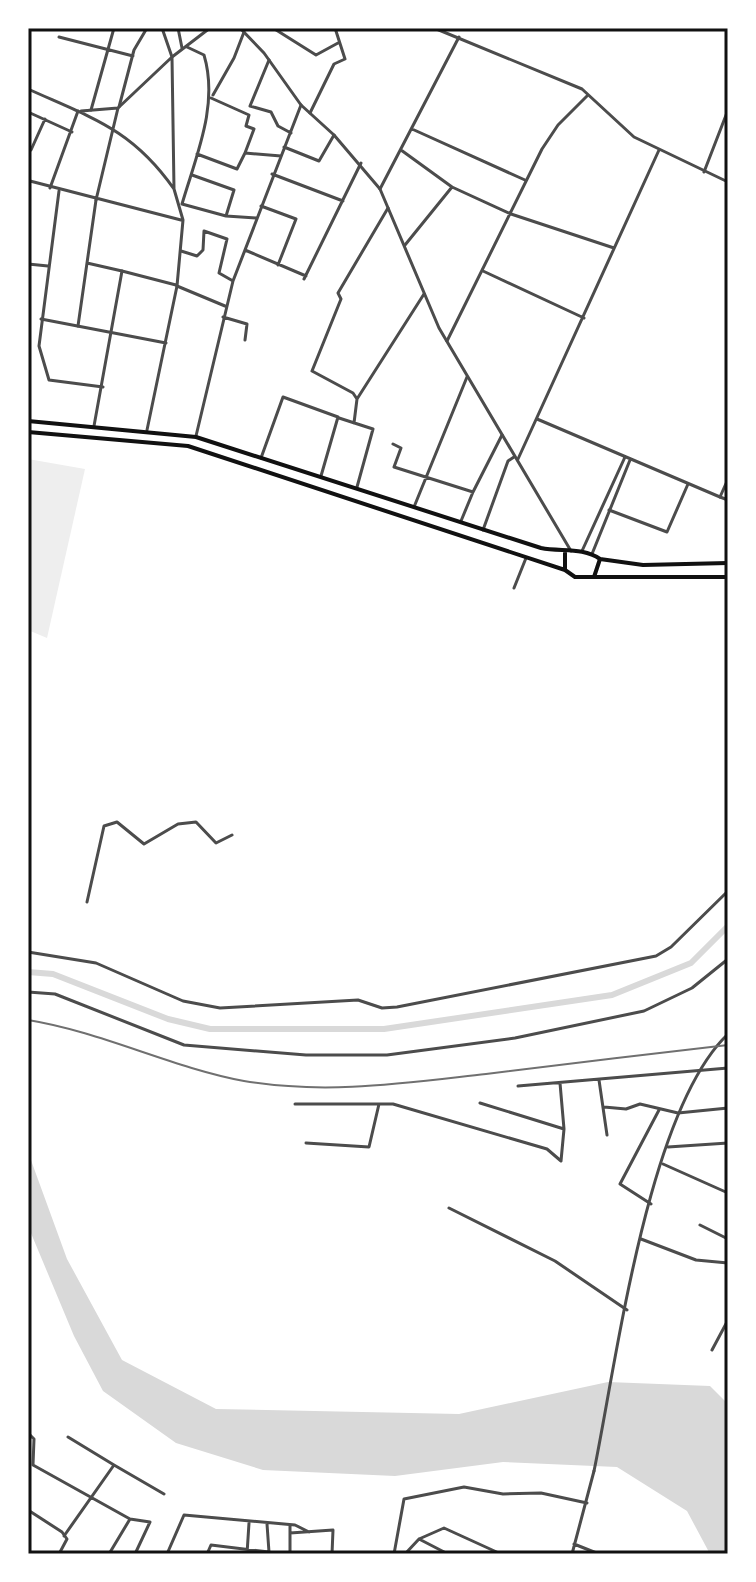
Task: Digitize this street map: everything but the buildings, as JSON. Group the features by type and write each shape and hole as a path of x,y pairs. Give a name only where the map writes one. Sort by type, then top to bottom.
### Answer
{"main road":[{"path":"28,421 196,437 483,530 568,552 582,551 600,559 643,565 728,563"},
{"path":"146,440 147,430"},
{"path":"28,432 188,446 527,557 565,570 575,577 728,577"},
{"path":"565,570 568,552"},
{"path":"594,577 600,559"}],"street":[{"path":"91,110 114,28"},
{"path":"78,326 96,200 133,56 147,28"},
{"path":"162,28 172,57 174,189"},
{"path":"178,28 185,48"},
{"path":"78,111 118,108 172,57 210,28"},
{"path":"273,28 316,55 339,43"},
{"path":"310,113 334,64 345,59 335,28"},
{"path":"434,28 582,89 634,137 728,182"},
{"path":"242,30 269,60 301,105 361,163 380,189 447,341 517,457 568,552"},
{"path":"180,204 191,175 211,98 234,58 242,30"},
{"path":"59,37 133,56"},
{"path":"380,189 459,37"},
{"path":"185,48 204,55 211,79 211,98"},
{"path":"269,60 250,106 271,112 278,126 291,133"},
{"path":"28,89 115,127 154,160 174,189 180,204 183,220 177,286 147,430"},
{"path":"447,341 525,180 558,125 587,96"},
{"path":"196,154 237,169 254,129 246,126 249,115 211,98"},
{"path":"196,437 225,306 272,174 301,105"},
{"path":"704,172 728,110"},
{"path":"50,188 78,111"},
{"path":"28,112 72,132"},
{"path":"31,150 45,119"},
{"path":"412,129 525,180"},
{"path":"721,130 728,133"},
{"path":"284,147 319,161 334,135"},
{"path":"401,150 452,187 511,214 614,248"},
{"path":"483,530 508,461 517,457 537,419 659,150"},
{"path":"245,153 281,156"},
{"path":"245,250 305,277 361,163"},
{"path":"272,174 343,201"},
{"path":"191,175 234,190 226,216"},
{"path":"28,194 29,180 59,191 183,220"},
{"path":"404,245 452,187"},
{"path":"59,191 39,346 49,380 103,387"},
{"path":"180,204 226,216 256,218"},
{"path":"261,206 296,219 278,265"},
{"path":"357,399 353,393 312,371 341,299 338,293 389,207"},
{"path":"181,251 197,256 203,250 204,231 227,239 219,273 233,281"},
{"path":"87,263 177,286 225,306"},
{"path":"28,264 48,266"},
{"path":"94,426 122,271"},
{"path":"483,271 584,318"},
{"path":"354,423 357,399 424,294"},
{"path":"223,317 247,324 245,340"},
{"path":"41,319 166,343"},
{"path":"414,507 467,377"},
{"path":"261,458 283,397 373,429 357,487"},
{"path":"321,476 338,417"},
{"path":"537,419 728,500"},
{"path":"461,522 502,435"},
{"path":"393,444 401,448 394,467 473,492"},
{"path":"582,551 625,457"},
{"path":"592,554 630,460"},
{"path":"720,497 728,479"},
{"path":"603,507 667,532 688,484"},
{"path":"514,588 527,557"},
{"path":"87,902 104,826 117,822 144,844 178,824 196,822 216,843 232,835"},
{"path":"28,952 96,963 183,1001 220,1008 358,1000 382,1008 397,1007 656,956 671,947 728,891"},
{"path":"28,992 55,994 184,1045 278,1053 387,1055 515,1038 644,1011 692,988 728,959"},
{"path":"572,1554 575,1530 587,1503 641,1239 667,1147 678,1113 699,1071 728,1034"},
{"path":"518,1086 728,1068"},
{"path":"599,1080 607,1135"},
{"path":"295,1104 393,1104 547,1149 561,1161 564,1129 560,1083"},
{"path":"480,1103 564,1129"},
{"path":"306,1143 369,1147 379,1104"},
{"path":"604,1107 626,1109 640,1104 678,1113 728,1108"},
{"path":"651,1204 620,1184 659,1110"},
{"path":"667,1147 728,1143"},
{"path":"663,1164 728,1193"},
{"path":"449,1208 555,1261 627,1310"},
{"path":"700,1225 728,1239"},
{"path":"641,1239 696,1260 728,1263"},
{"path":"712,1350 728,1320"},
{"path":"28,1433 34,1439 33,1465 130,1519 150,1522 135,1554"},
{"path":"68,1437 164,1494"},
{"path":"64,1536 114,1465"},
{"path":"394,1554 404,1499 464,1487 503,1494 541,1493 587,1503"},
{"path":"28,1510 67,1539 59,1554"},
{"path":"167,1554 184,1515 290,1525 309,1532"},
{"path":"109,1554 130,1519"},
{"path":"247,1552 249,1523"},
{"path":"207,1554 211,1545 247,1552 269,1552 267,1524"},
{"path":"290,1525 290,1554"},
{"path":"405,1554 419,1539 444,1528 501,1554"},
{"path":"290,1533 333,1530 332,1554"},
{"path":"419,1539 448,1554"},
{"path":"574,1544 599,1554"}],"shaded area":[{"path":"28,459 85,469 47,638 28,630"},
{"path":"28,1152 67,1259 122,1360 216,1409 459,1414 608,1382 710,1386 728,1404 728,1554 710,1554 687,1511 617,1467 503,1462 395,1476 263,1470 176,1443 103,1391 74,1336 28,1226"}],"waterway":[{"path":"28,972 53,974 168,1019 210,1029 384,1029 612,995 691,963 728,926"}],"railway":[{"path":"28,1020 83,1033 217,1075 305,1087 395,1084 728,1045"}]}
